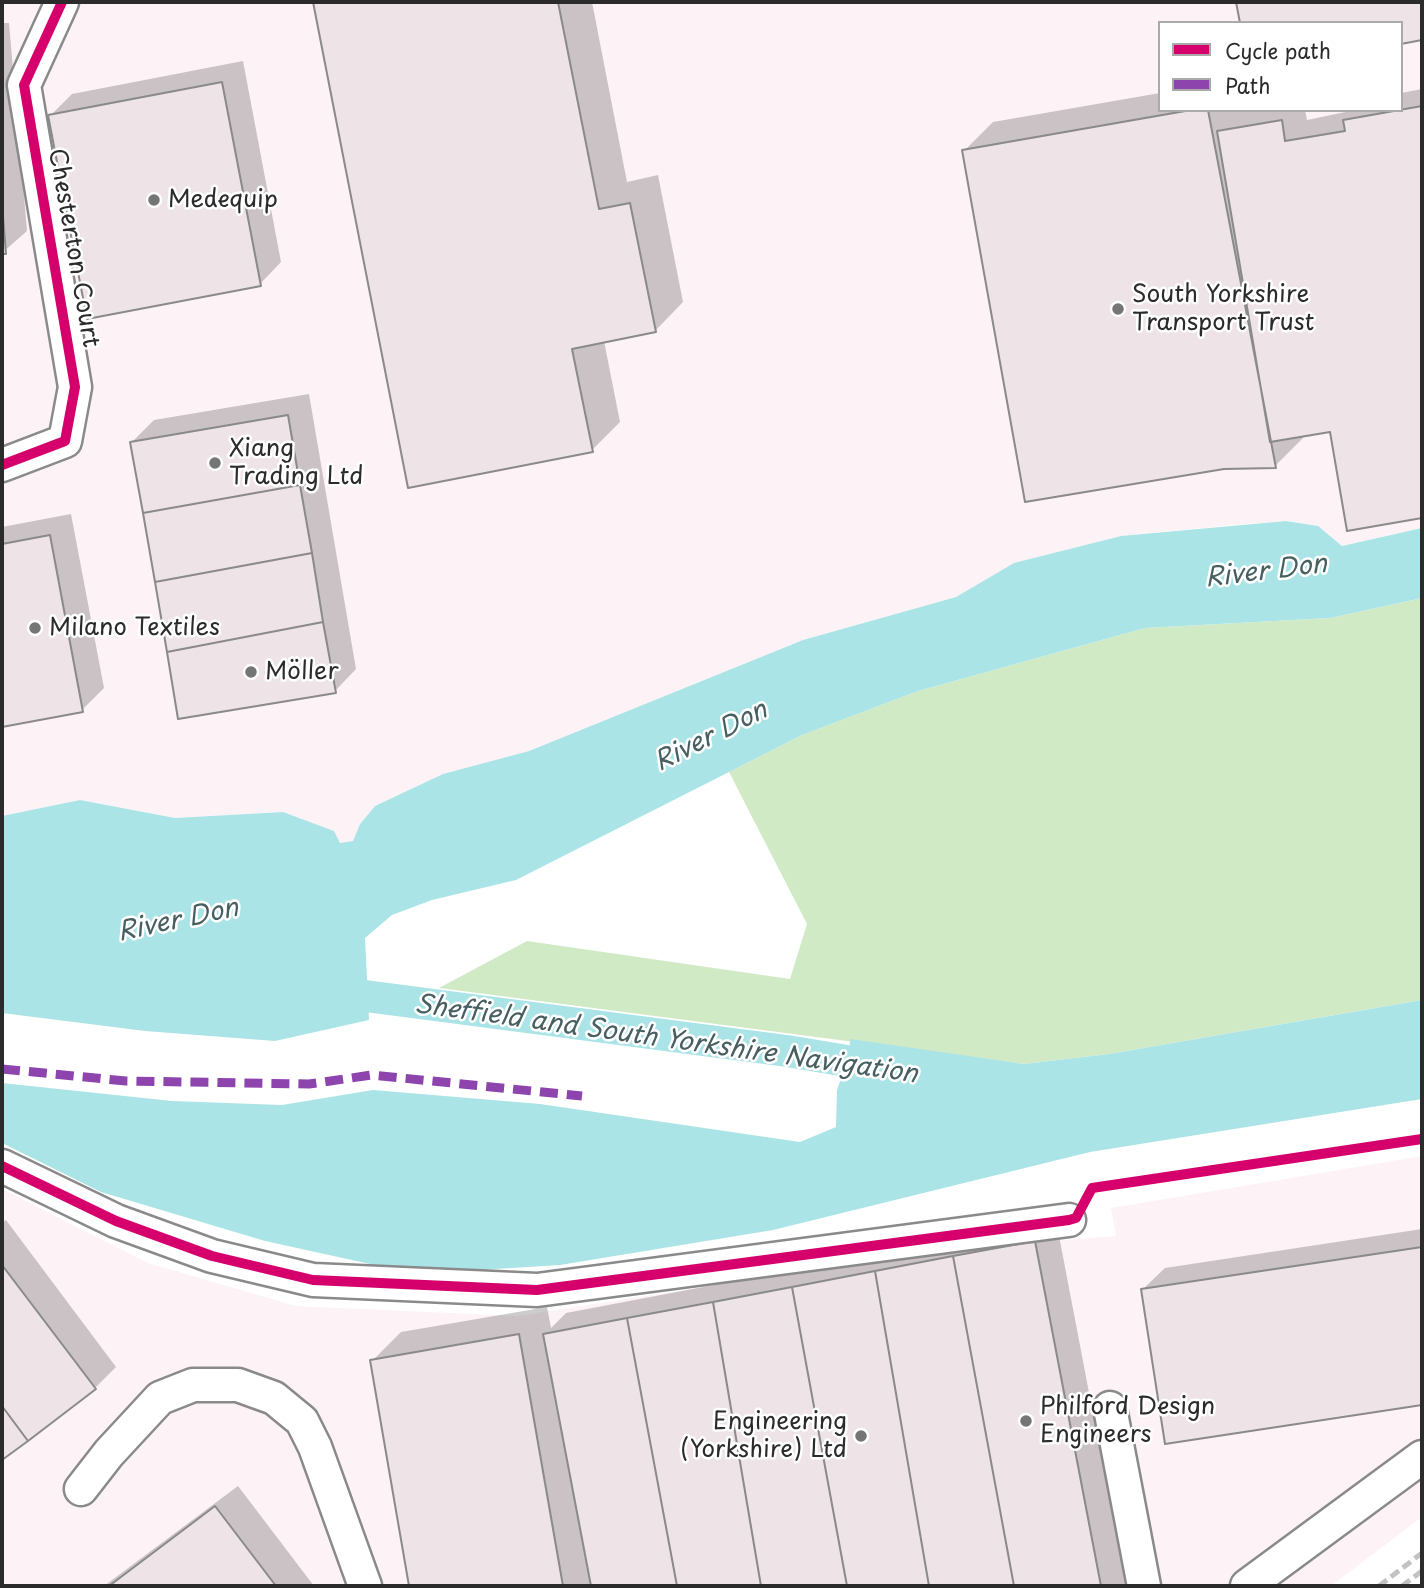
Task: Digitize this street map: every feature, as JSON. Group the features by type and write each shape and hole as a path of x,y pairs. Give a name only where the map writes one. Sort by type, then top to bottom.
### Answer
{"street":[{"name":"Chesterton Court","path":"2,465 65,441 75,387 23,85 62,2"},
{"path":"2,1166 116,1221 212,1256 326,1280 537,1290 1069,1220"},
{"path":"80,1489 160,1398 193,1385 238,1385 274,1398 302,1421 315,1447 365,1586"},
{"path":"1110,1408 1144,1586"},
{"path":"1247,1586 1422,1457"}],"shaded area":[{"path":"2,2 1422,2 1422,528 1342,546 1318,526 1286,521 1223,526 1121,536 1015,563 956,597 803,640 529,751 443,774 375,806 360,824 354,841 339,843 283,812 175,818 80,800 2,816"},
{"path":"1422,1156 1422,1517 1331,1586 2,1586 2,1189 148,1263 296,1306 517,1316 953,1248 1116,1236 1111,1208"}],"green space":[{"path":"1422,598 1422,1000 1109,1054 1024,1064 439,988 527,941 790,979 807,924 729,772 802,735 918,691 1145,628 1330,618"}],"water":[{"name":"River Don","path":"1286,521 1318,526 1342,546 1422,528 1422,598 1330,618 1145,628 918,691 802,735 516,880 432,900 392,915 365,938 369,1020 275,1041 145,1031 2,1013 2,816 80,800 175,818 283,812 334,831 340,843 353,841 360,824 375,806 443,774 529,751 803,640 956,597 1014,563 1121,536"},
{"path":"1422,1000 1422,1099 1090,1152 773,1230 560,1265 416,1274 265,1241 101,1192 2,1143 2,1083 172,1101 282,1105 373,1090 540,1104 800,1142 836,1127 837,1090 849,1056 850,1039 1024,1064 1109,1054"}],"building":[{"path":"313,2 558,2 599,209 630,203 656,332 572,349 593,452 408,488"},
{"path":"1236,2 1422,2 1422,40 1403,44 1403,21 1240,21"},
{"name":"Medequip","path":"222,82 261,286 87,319 48,115"},
{"path":"1422,106 1422,518 1347,531 1330,432 1270,442 1217,131 1282,120 1285,141 1345,131 1343,120 1403,112 1403,109"},
{"name":"South Yorkshire Transport Trust","path":"1180,112 1208,112 1276,468 1224,469 1025,502 962,150"},
{"path":"2,204 6,254 2,254"},
{"name":"Xiang Trading Ltd","path":"288,415 300,485 143,513 130,442"},
{"path":"300,485 312,553 155,582 143,513"},
{"name":"Milano Textiles","path":"50,535 83,712 2,727 2,544"},
{"path":"312,553 323,622 167,652 155,582"},
{"name":"Möller","path":"323,622 336,693 178,719 167,652"},
{"name":"Philford Design Engineers","path":"1035,1241 1101,1586 1014,1586 953,1256"},
{"path":"1422,1247 1422,1405 1165,1444 1141,1289"},
{"path":"953,1256 1014,1586 929,1586 875,1271"},
{"path":"2,1265 96,1389 28,1441 2,1406"},
{"name":"Engineering (Yorkshire) Ltd","path":"875,1271 929,1586 847,1586 792,1287"},
{"path":"792,1287 847,1586 761,1586 713,1302"},
{"path":"713,1302 761,1586 677,1586 627,1318"},
{"path":"627,1318 677,1586 591,1586 543,1334"},
{"path":"519,1334 563,1586 409,1586 370,1360"},
{"path":"2,1406 28,1441 2,1460"},
{"path":"215,1506 276,1586 109,1586"}],"waterway":[{"name":"Sheffield and South Yorkshire Navigation","path":"327,991 787,1051 889,1068"}],"railway":[{"path":"1379,1586 1422,1553"},
{"path":"1402,1586 1422,1571"}],"marked path":[{"path":"2,1069 126,1081 309,1084 372,1075 582,1096"}],"cycle path":[{"path":"2,465 65,441 75,387 24,85 62,2"},
{"path":"2,1166 116,1221 212,1256 313,1280 537,1290 1069,1220 1076,1218 1092,1188 1422,1139"}],"place":[{"name":"Medequip","path":"154,200"},
{"name":"South Yorkshire Transport Trust","path":"1118,309"},
{"name":"Xiang Trading Ltd","path":"215,463"},
{"name":"Milano Textiles","path":"35,628"},
{"name":"Möller","path":"251,672"},
{"name":"Philford Design Engineers","path":"1026,1421"},
{"name":"Engineering (Yorkshire) Ltd","path":"861,1436"}]}
